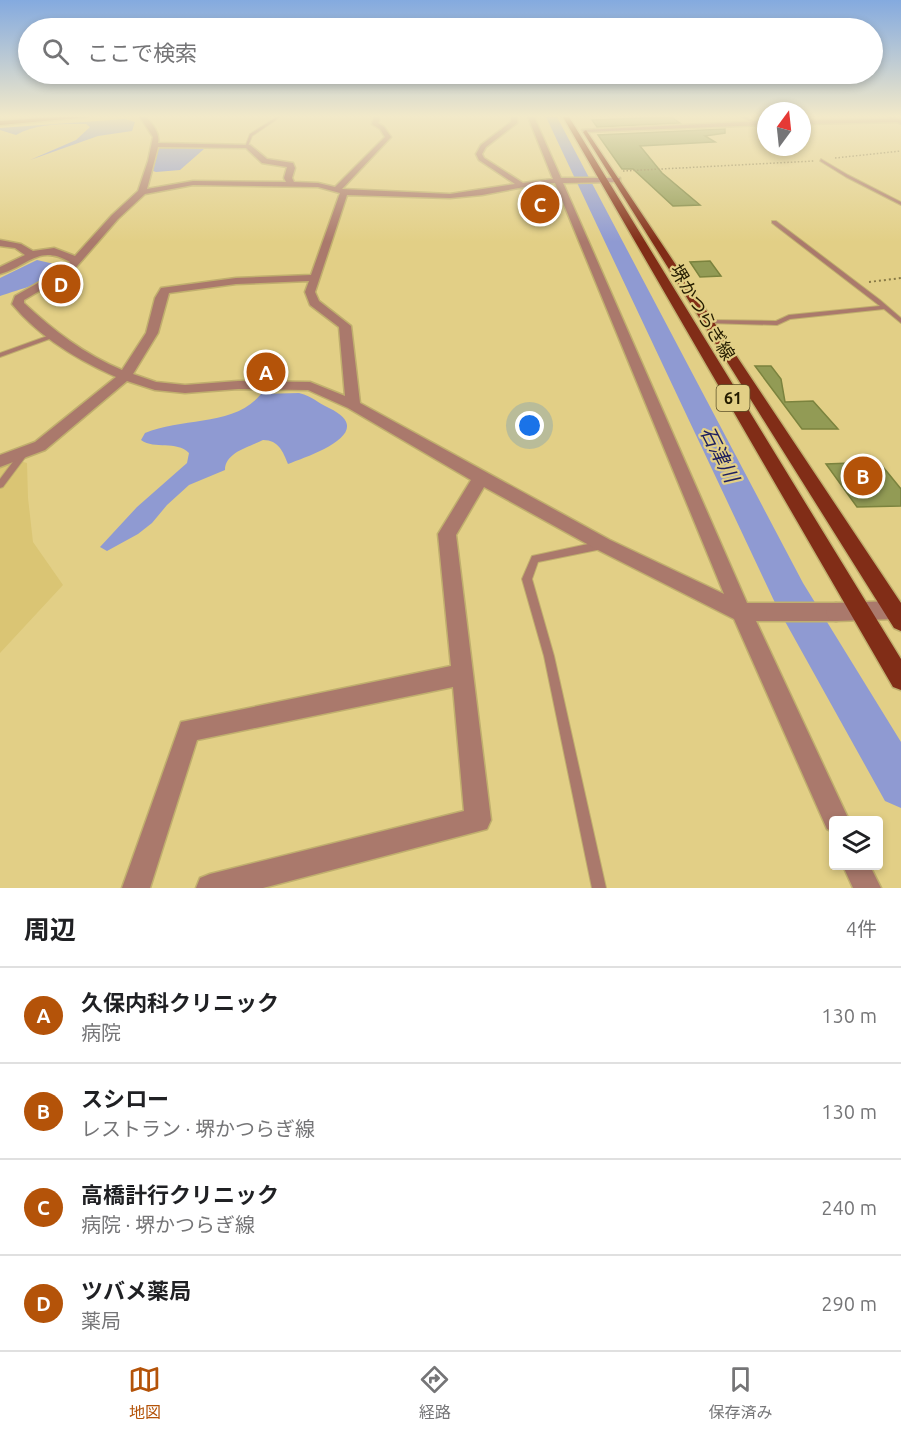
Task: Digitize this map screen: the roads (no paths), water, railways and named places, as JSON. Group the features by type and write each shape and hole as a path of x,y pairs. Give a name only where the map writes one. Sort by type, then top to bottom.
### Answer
{"main road":[{"name":"堺かつらぎ線","path":"594,158 709,322 898,616"},
{"name":"堺かつらぎ線","path":"598,158 607,178 901,679"}],"street":[{"path":"151,158 142,192 60,276 19,298 18,303 54,336 93,362 155,386 184,389 238,385 309,386 353,405 603,545 741,612 860,611 898,616"},
{"path":"262,158 265,161 290,165 288,178 291,184"},
{"path":"353,405 345,326 314,303 310,292 341,191 369,158"},
{"path":"481,158 523,186"},
{"path":"548,158 741,612 834,816"},
{"path":"142,192 193,183 318,185 341,191 466,195 558,181 607,178"},
{"path":"0,243 22,248 32,255"},
{"path":"0,271 32,255 56,251 76,261"},
{"path":"0,461 40,446 125,376 152,333 160,298 165,290 236,281 316,278"},
{"path":"210,888 478,820 447,534 481,478"},
{"path":"136,888 189,730 462,674"},
{"path":"858,870 867,888"}],"lane":[{"path":"821,160 847,177 901,204"},
{"path":"774,222 901,321"},
{"path":"709,322 777,322 789,317 885,307"},
{"path":"0,355 54,336"},
{"path":"0,485 24,453"},
{"path":"598,888 549,656 527,579 535,559 603,545"}],"water":[{"path":"156,158 193,158 180,170 153,171"},
{"path":"37,260 63,266 42,281 0,296 0,278"},
{"path":"299,393 312,398 343,417 347,426 344,434 336,442 312,455 288,464 280,448 273,442 263,440 245,448 229,459 225,470 189,485 138,534 107,551 100,547 137,507 187,463 189,453 184,449 147,443 141,440 145,433 237,412 261,394"}],"waterway":[{"name":"石津川","path":"572,158 790,595 901,785"}],"place":[{"name":"高橋計行クリニック","path":"540,204"},
{"name":"ツバメ薬局","path":"61,284"},
{"name":"久保内科クリニック","path":"266,372"},
{"name":"スシロー","path":"863,476"}]}
